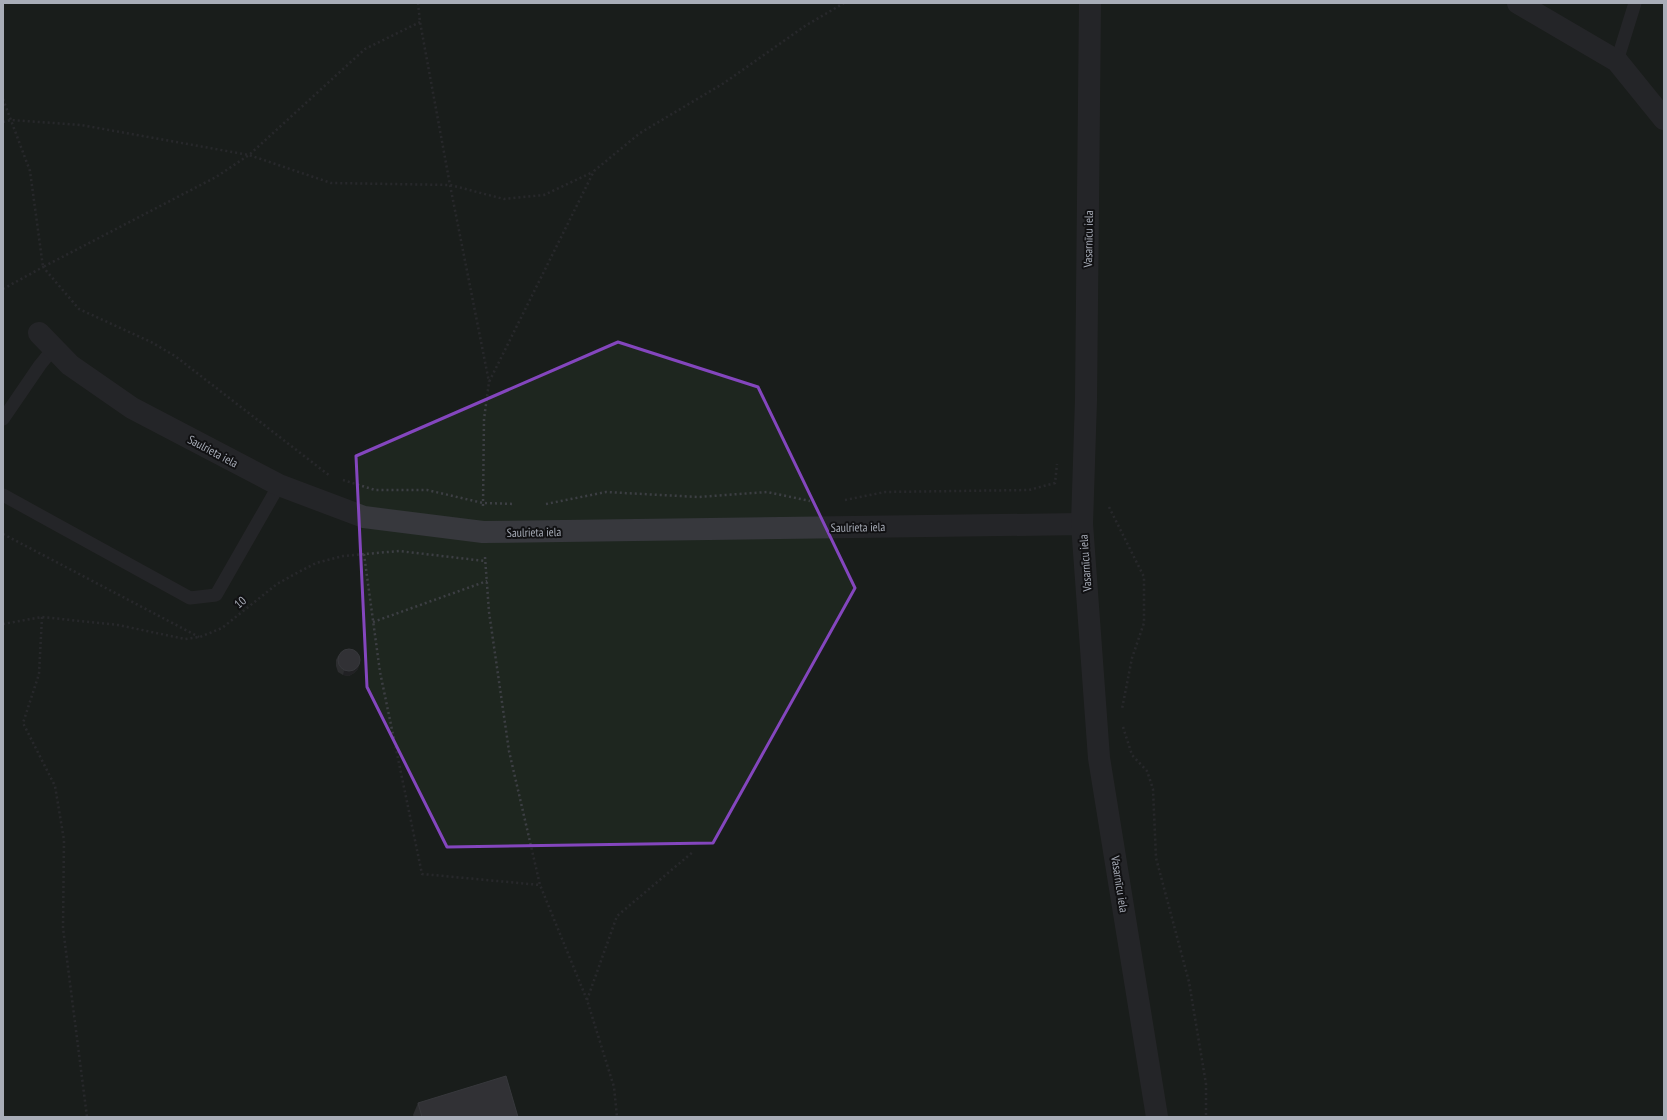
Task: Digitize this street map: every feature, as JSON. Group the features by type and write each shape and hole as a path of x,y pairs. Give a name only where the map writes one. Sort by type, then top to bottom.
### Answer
{"street":[{"name":"Vasarnīcu iela","path":"1090,3 1086,400 1082,524 1099,758 1158,1117"},
{"path":"1518,3 1617,61 1664,119"},
{"name":"Saulrieta iela","path":"39,333 70,365 132,408 279,485 364,517 483,532 1082,524"}],"lane":[{"path":"1617,61 1635,3"},
{"path":"3,419 53,348"},
{"path":"3,495 190,598 216,595 279,485"}],"path":[{"path":"418,3 420,22 450,185 489,382"},
{"path":"3,122 11,120 81,125 249,155 331,183 450,185 504,199 544,195 594,171 640,133 724,83 805,26 844,3"},
{"path":"3,289 216,177 249,155 365,49 420,22"},
{"path":"3,99 30,171 43,267 79,308 151,342 175,356 330,476"},
{"path":"594,171 489,382 484,419 483,532 489,612 509,751 540,885 587,1000 614,1087 617,1117"},
{"path":"842,501 886,492 1029,490 1055,483 1057,461"},
{"path":"338,478 375,490 427,490 483,503 522,505"},
{"path":"546,504 606,492 698,497 767,492 812,501"},
{"path":"1108,506 1144,577 1144,623 1132,658 1122,711"},
{"path":"3,534 200,637"},
{"name":"10","path":"3,624 42,617 118,625 185,639 200,637 222,628 277,584 316,563 343,556 399,551 485,561"},
{"path":"364,554 380,672 422,874 540,885"},
{"path":"373,622 487,581"},
{"path":"42,617 39,674 23,724 55,786 64,840 63,928 87,1117"},
{"path":"1123,726 1132,755 1147,771 1153,789 1156,858 1189,982 1206,1084 1206,1117"},
{"path":"587,1000 617,916 694,851"}],"highlighted area":[{"path":"618,342 758,387 855,588 713,843 447,847 367,687 356,456"}],"shaded area":[{"path":"3,3 1664,3 1664,1117 3,1117"}],"building":[{"path":"349,649 357,652 360,660 357,668 349,671 341,668 338,660 341,652"},
{"path":"506,1076 518,1117 422,1117 418,1103"}]}
